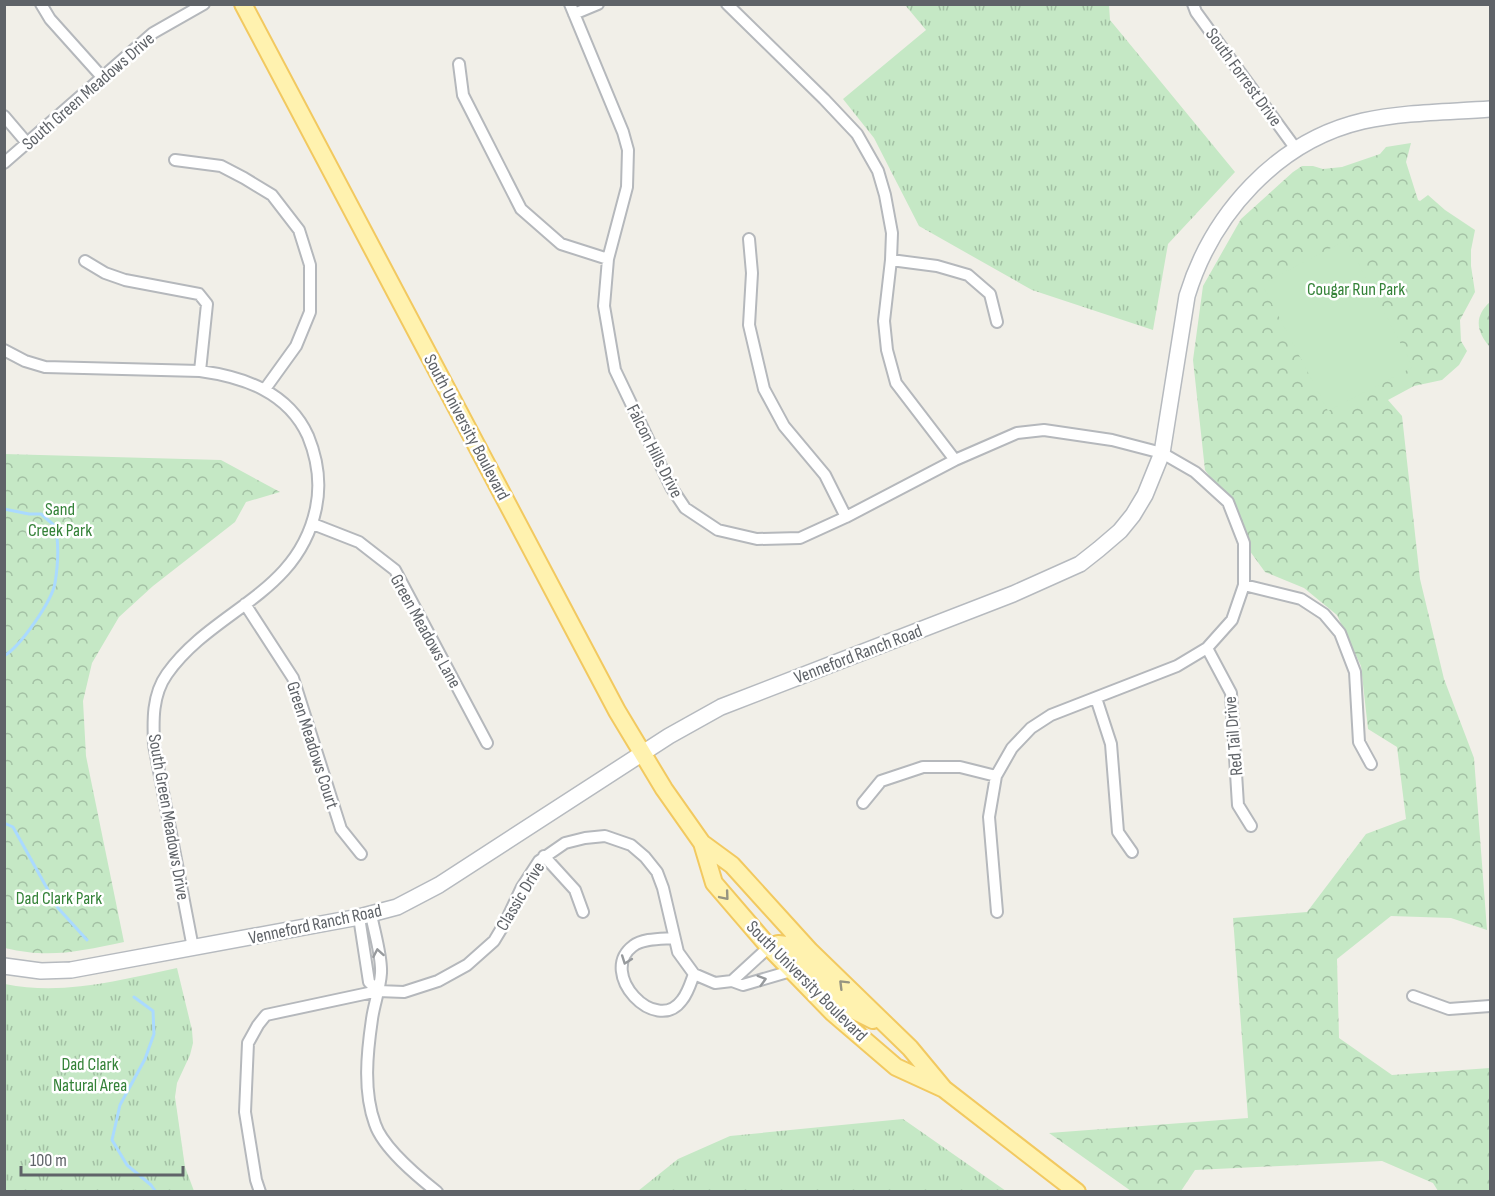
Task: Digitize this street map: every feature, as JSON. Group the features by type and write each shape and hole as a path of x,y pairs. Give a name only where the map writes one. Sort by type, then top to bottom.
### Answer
{"main road":[{"name":"South University Boulevard","path":"243,4 617,711 664,789 702,843 714,883 769,947 833,1013 896,1067 944,1089"},
{"name":"South University Boulevard","path":"702,843 732,865 810,951 910,1048 944,1089 1077,1191"},
{"path":"769,947 778,944 787,945 847,1007 885,1026"}],"street":[{"path":"41,4 50,19 102,76"},
{"name":"South Green Meadows Drive","path":"4,163 153,33 204,4"},
{"name":"Falcon Hills Drive","path":"598,4 572,9 623,132 628,150 627,187 608,259 604,306 615,370 671,488 685,508 718,530 757,539 800,538 846,517 955,460 1017,433 1044,429 1112,440 1162,453"},
{"path":"727,4 857,134 878,171 892,232 884,321 887,350 896,383 955,460"},
{"name":"South Forrest Drive","path":"1193,4 1196,12 1296,148"},
{"path":"459,64 463,95 521,209 561,244 608,259"},
{"name":"Venneford Ranch Road","path":"4,966 41,971 71,970 365,916 397,906 439,885 669,736 721,707 1013,594 1080,564 1120,531 1145,495 1162,453 1167,433 1187,296 1200,261 1218,227 1238,201 1274,165 1296,148 1339,129 1363,121 1386,117 1491,109"},
{"path":"4,116 27,143"},
{"path":"175,160 221,166 244,178 272,195 299,230 310,266 310,312 296,346 265,389"},
{"path":"749,239 752,273 749,325 764,389 784,426 825,475 846,517"},
{"path":"891,260 937,266 968,275 990,294 998,322"},
{"path":"85,261 105,273 125,280 199,294 207,304 200,371"},
{"name":"South Green Meadows Drive","path":"4,351 45,367 200,371 225,375 265,389 293,413 303,426 312,447 318,483 317,502 313,524 302,548 290,565 273,582 193,643 165,677 156,697 154,745 193,948"},
{"path":"997,912 989,817 996,776 1012,748 1031,728 1051,715 1177,666 1207,648 1232,620 1245,585 1244,543 1228,502 1196,472 1162,453"},
{"name":"Green Meadows Lane","path":"313,524 359,542 395,570 487,743"},
{"path":"1245,585 1301,599 1324,615 1340,633 1355,672 1359,742 1371,764"},
{"name":"Green Meadows Court","path":"245,604 293,678 341,829 361,854"},
{"name":"Red Tail Drive","path":"1207,648 1232,693 1238,805 1251,826"},
{"path":"1096,698 1111,744 1118,832 1132,852"},
{"path":"863,803 881,781 923,767 960,767 996,776"},
{"name":"Classic Drive","path":"260,1191 255,1180 245,1112 248,1043 266,1015 378,992 404,992 438,981 467,965 494,941 529,874 544,856 565,843 605,836 631,844 645,857 657,872 663,888 678,952 694,974"},
{"path":"544,856 575,890 583,912"},
{"path":"365,916 381,971 372,1018 367,1072 375,1126 412,1172 437,1191"},
{"path":"674,938 645,941 634,945 626,954 622,964 622,976 626,986 640,1003 649,1008 662,1010 682,1001 694,974 715,983 732,981 744,985 791,970"},
{"path":"732,981 769,947"},
{"path":"1413,996 1449,1009 1491,1006"}],"green space":[{"path":"905,5 1109,5 1110,20 1235,172 1168,244 1153,330 1032,290 919,226 874,138 843,99 926,30"},
{"name":"Cougar Run Park","path":"1411,143 1406,162 1418,200 1428,195 1445,210 1475,230 1471,266 1475,292 1460,320 1461,341 1467,351 1459,365 1442,380 1414,386 1388,400 1402,416 1420,579 1444,679 1474,758 1487,930 1451,918 1391,916 1337,959 1339,1038 1392,1075 1490,1068 1490,1191 1438,1191 1433,1183 1382,1161 1195,1170 1181,1191 1131,1191 1049,1133 1248,1118 1233,918 1307,912 1366,834 1406,819 1397,747 1368,729 1361,666 1337,615 1304,588 1265,572 1244,543 1228,502 1205,470 1193,360 1203,286 1241,219 1302,166 1323,169 1342,167 1380,154 1386,147"},
{"name":"Cougar Run Park","path":"1346,240 1413,367 1328,411 1262,284"},
{"path":"1490,302 1490,347 1482,336 1479,318"},
{"name":"Dad Clark Park","path":"4,454 221,460 280,492 246,502 235,522 153,586 119,617 92,663 83,701 86,756 124,942 79,951 36,953 5,948"},
{"name":"Dad Clark Natural Area","path":"177,968 193,1043 177,1083 175,1097 185,1167 194,1191 5,1191 5,984 48,988 70,987 113,982"},
{"path":"903,1119 1006,1191 638,1191 678,1159 730,1136"}],"waterway":[{"path":"4,509 41,514 55,526 58,554 55,583 48,601 26,634 4,656"},
{"path":"4,823 13,827 58,908 87,940"},
{"path":"134,997 153,1011 154,1034 145,1059 120,1105 112,1140 127,1165 156,1192"}],"park label":[{"name":"Sand Creek Park","path":"60,519"}]}
